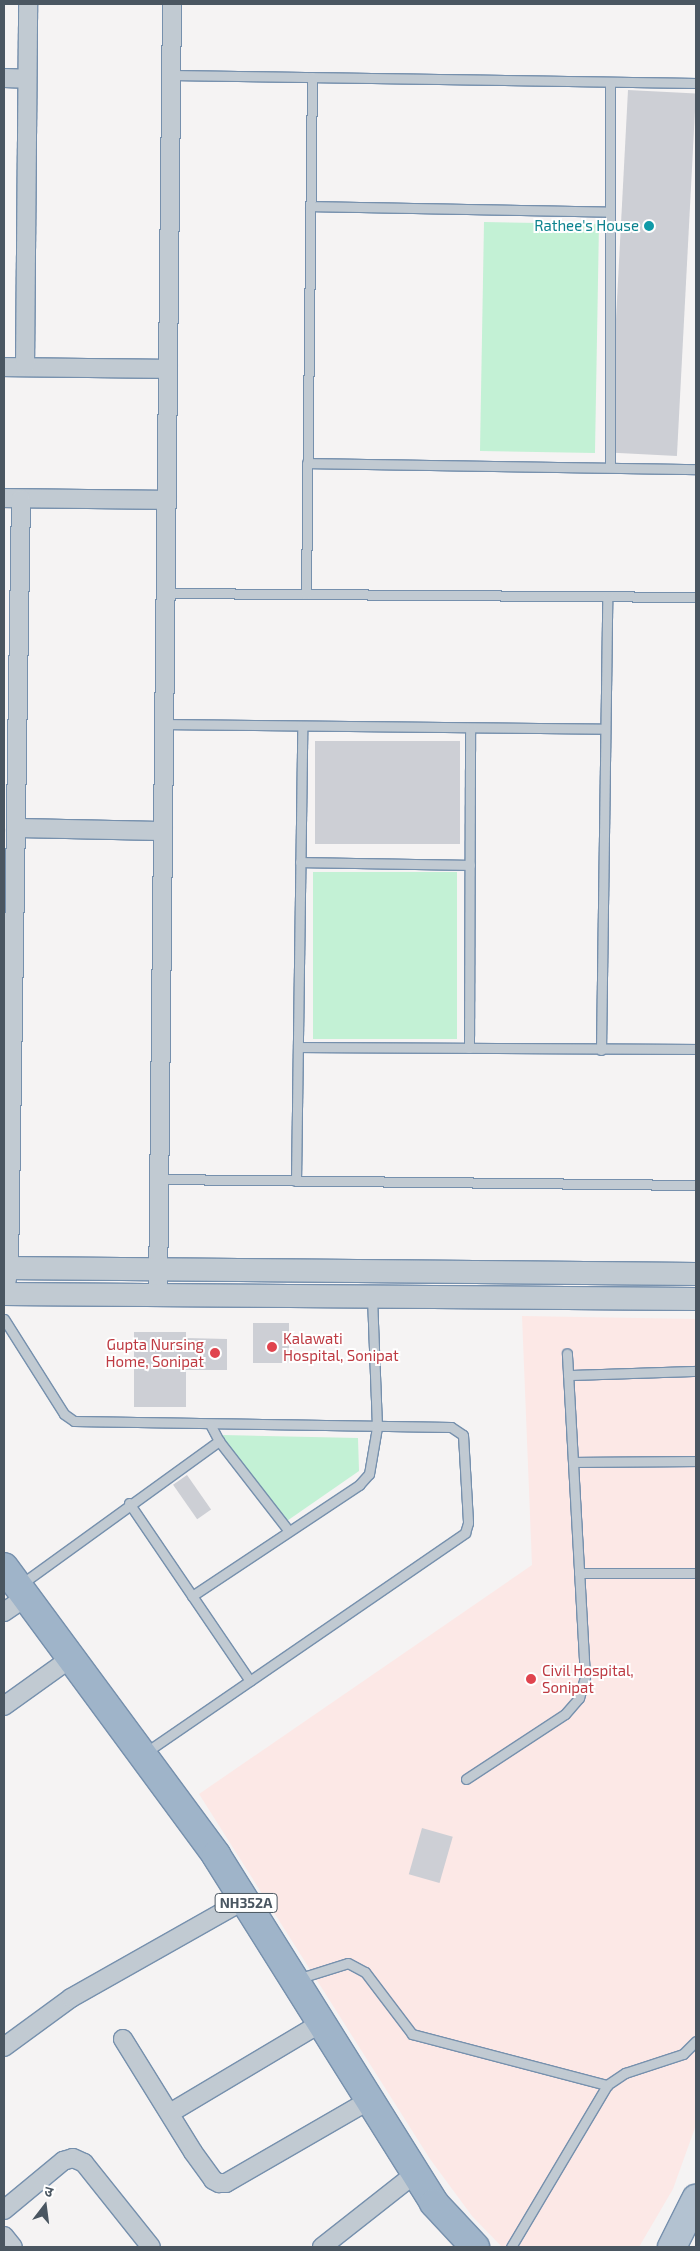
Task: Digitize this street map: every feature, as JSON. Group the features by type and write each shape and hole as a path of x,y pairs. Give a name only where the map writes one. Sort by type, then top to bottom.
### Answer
{"highway":[{"name":"NH352A","path":"16,1584 216,1855 434,2203 475,2247"}],"main road":[{"path":"672,2247 696,2199"}],"street":[{"path":"25,367 28,4"},
{"path":"158,1295 172,4"},
{"path":"4,78 27,78"},
{"path":"4,367 168,369"},
{"path":"167,500 12,498 16,828 4,1294 696,1299"},
{"path":"16,828 163,831"},
{"path":"6,1268 696,1274"},
{"path":"4,1612 16,1584"},
{"path":"4,1706 70,1658"},
{"path":"4,2047 71,1998 244,1900"},
{"path":"170,2113 321,2023"},
{"path":"123,2038 213,2180 226,2184 370,2100"},
{"path":"4,2210 63,2161 73,2158 84,2163 151,2247"},
{"path":"323,2247 416,2173"},
{"path":"4,2236 13,2247"}],"lane":[{"path":"171,75 696,83"},
{"path":"306,594 312,77"},
{"path":"610,82 610,467"},
{"path":"310,206 610,212"},
{"path":"307,463 696,469"},
{"path":"166,593 696,597"},
{"path":"602,1050 607,596"},
{"path":"164,724 605,729"},
{"path":"296,1181 302,726"},
{"path":"469,1048 470,728"},
{"path":"300,862 470,865"},
{"path":"298,1047 696,1049"},
{"path":"159,1179 696,1186"},
{"path":"4,1294 4,1299"},
{"path":"192,1596 288,1530 358,1485 369,1474 377,1427 372,1297"},
{"path":"4,1319 64,1414 74,1421 458,1429 463,1435 468,1523 465,1532 142,1755"},
{"path":"466,1779 565,1714 579,1698 585,1677 567,1354"},
{"path":"568,1375 696,1371"},
{"path":"210,1424 288,1530"},
{"path":"16,1584 220,1440"},
{"path":"573,1462 696,1461"},
{"path":"129,1504 250,1681"},
{"path":"579,1573 696,1573"},
{"path":"294,1980 348,1963 365,1972 412,2034 607,2085"},
{"path":"511,2247 607,2085 624,2073 683,2054 696,2041"}],"shaded area":[{"name":"Civil Hospital, Sonipat","path":"522,1316 696,1319 696,2125 673,2189 639,2247 502,2247 472,2216 430,2159 199,1794 532,1565"}],"green space":[{"path":"484,222 599,224 595,453 480,451"},
{"path":"313,872 457,872 457,1039 313,1039"},
{"path":"223,1435 358,1438 359,1471 284,1523 219,1448"}],"building":[{"path":"628,90 696,94 677,456 609,453"},
{"path":"315,741 460,741 460,844 315,844"},
{"path":"253,1323 289,1323 289,1363 253,1363"},
{"path":"134,1332 186,1332 186,1338 227,1339 227,1370 186,1370 186,1407 134,1407"},
{"path":"187,1475 211,1509 197,1519 173,1485"},
{"path":"422,1828 453,1837 440,1883 409,1874"}],"place":[{"name":"Rathee's House","path":"649,226"},
{"name":"Kalawati Hospital, Sonipat","path":"272,1347"},
{"name":"Gupta Nursing Home, Sonipat","path":"215,1353"},
{"name":"Civil Hospital, Sonipat","path":"531,1679"}]}
